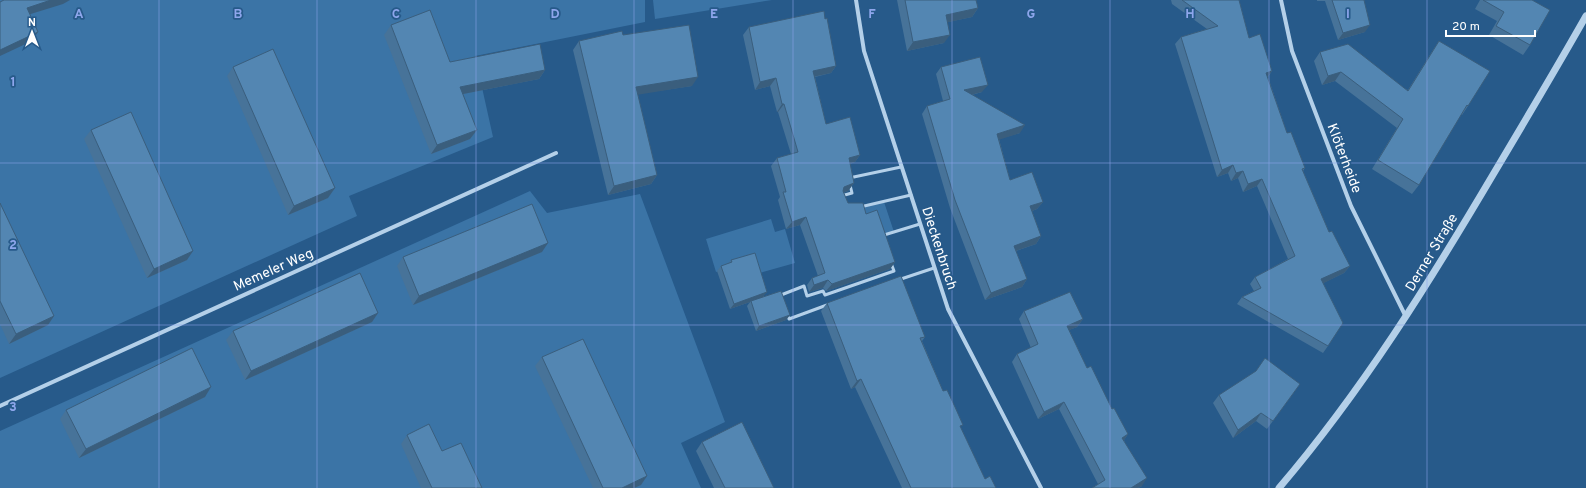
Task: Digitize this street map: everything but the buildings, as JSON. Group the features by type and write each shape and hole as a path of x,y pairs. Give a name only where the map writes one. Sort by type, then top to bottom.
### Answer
{"street":[{"name":"Dieckenbruch","path":"856,0 864,51 948,309 1041,488"},
{"name":"Klöterheide","path":"1281,0 1292,51 1351,206 1406,318"},
{"name":"Derner Straße","path":"1279,488 1316,445 1406,318 1444,257 1586,16"},
{"name":"Memeler Weg","path":"0,406 556,153"}],"lane":[{"path":"843,203 840,197 852,193 848,179 902,167"},
{"path":"858,208 911,195"},
{"path":"884,243 881,236 920,224"},
{"path":"782,301 780,294 804,286 807,296 823,291 825,295 894,271 889,257"},
{"path":"891,282 934,268"},
{"path":"785,307 789,319 832,304"}],"shaded area":[{"path":"0,0 645,0 645,22 475,56 493,137 349,196 357,216 0,378"},
{"path":"653,0 772,0 655,19"},
{"path":"530,191 547,213 640,194 725,422 681,443 701,488 0,488 0,431"},
{"path":"884,202 894,232 878,237 852,209"},
{"path":"771,219 775,232 785,229 795,263 756,274 729,267 716,272 706,239"}]}
